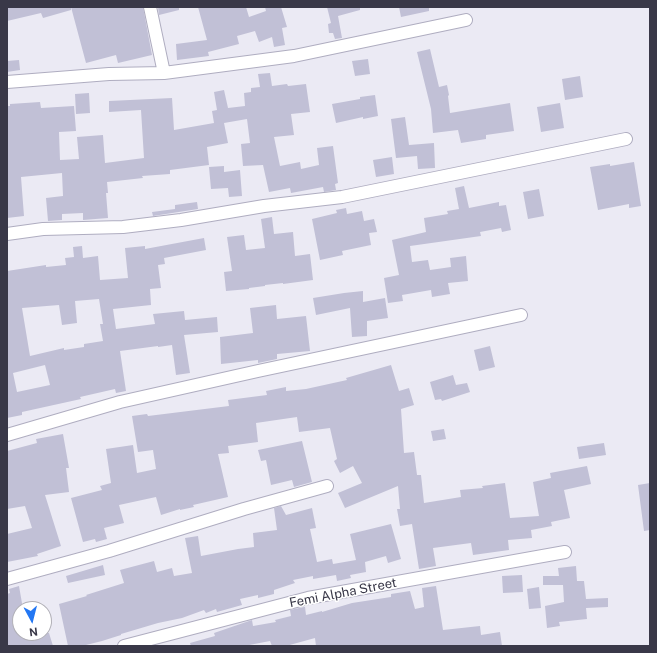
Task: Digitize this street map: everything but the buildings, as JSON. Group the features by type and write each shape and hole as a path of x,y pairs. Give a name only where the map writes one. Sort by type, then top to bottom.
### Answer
{"street":[{"path":"150,7 164,73"},
{"path":"7,82 109,74 164,73 294,56 466,20"},
{"path":"7,234 43,229 123,227 181,220 264,206 342,197 626,139"},
{"path":"7,435 128,401 258,371 521,315"},
{"path":"7,579 109,551 244,509 327,486"},
{"name":"Femi Alpha Street","path":"124,646 308,598 565,552"}]}
